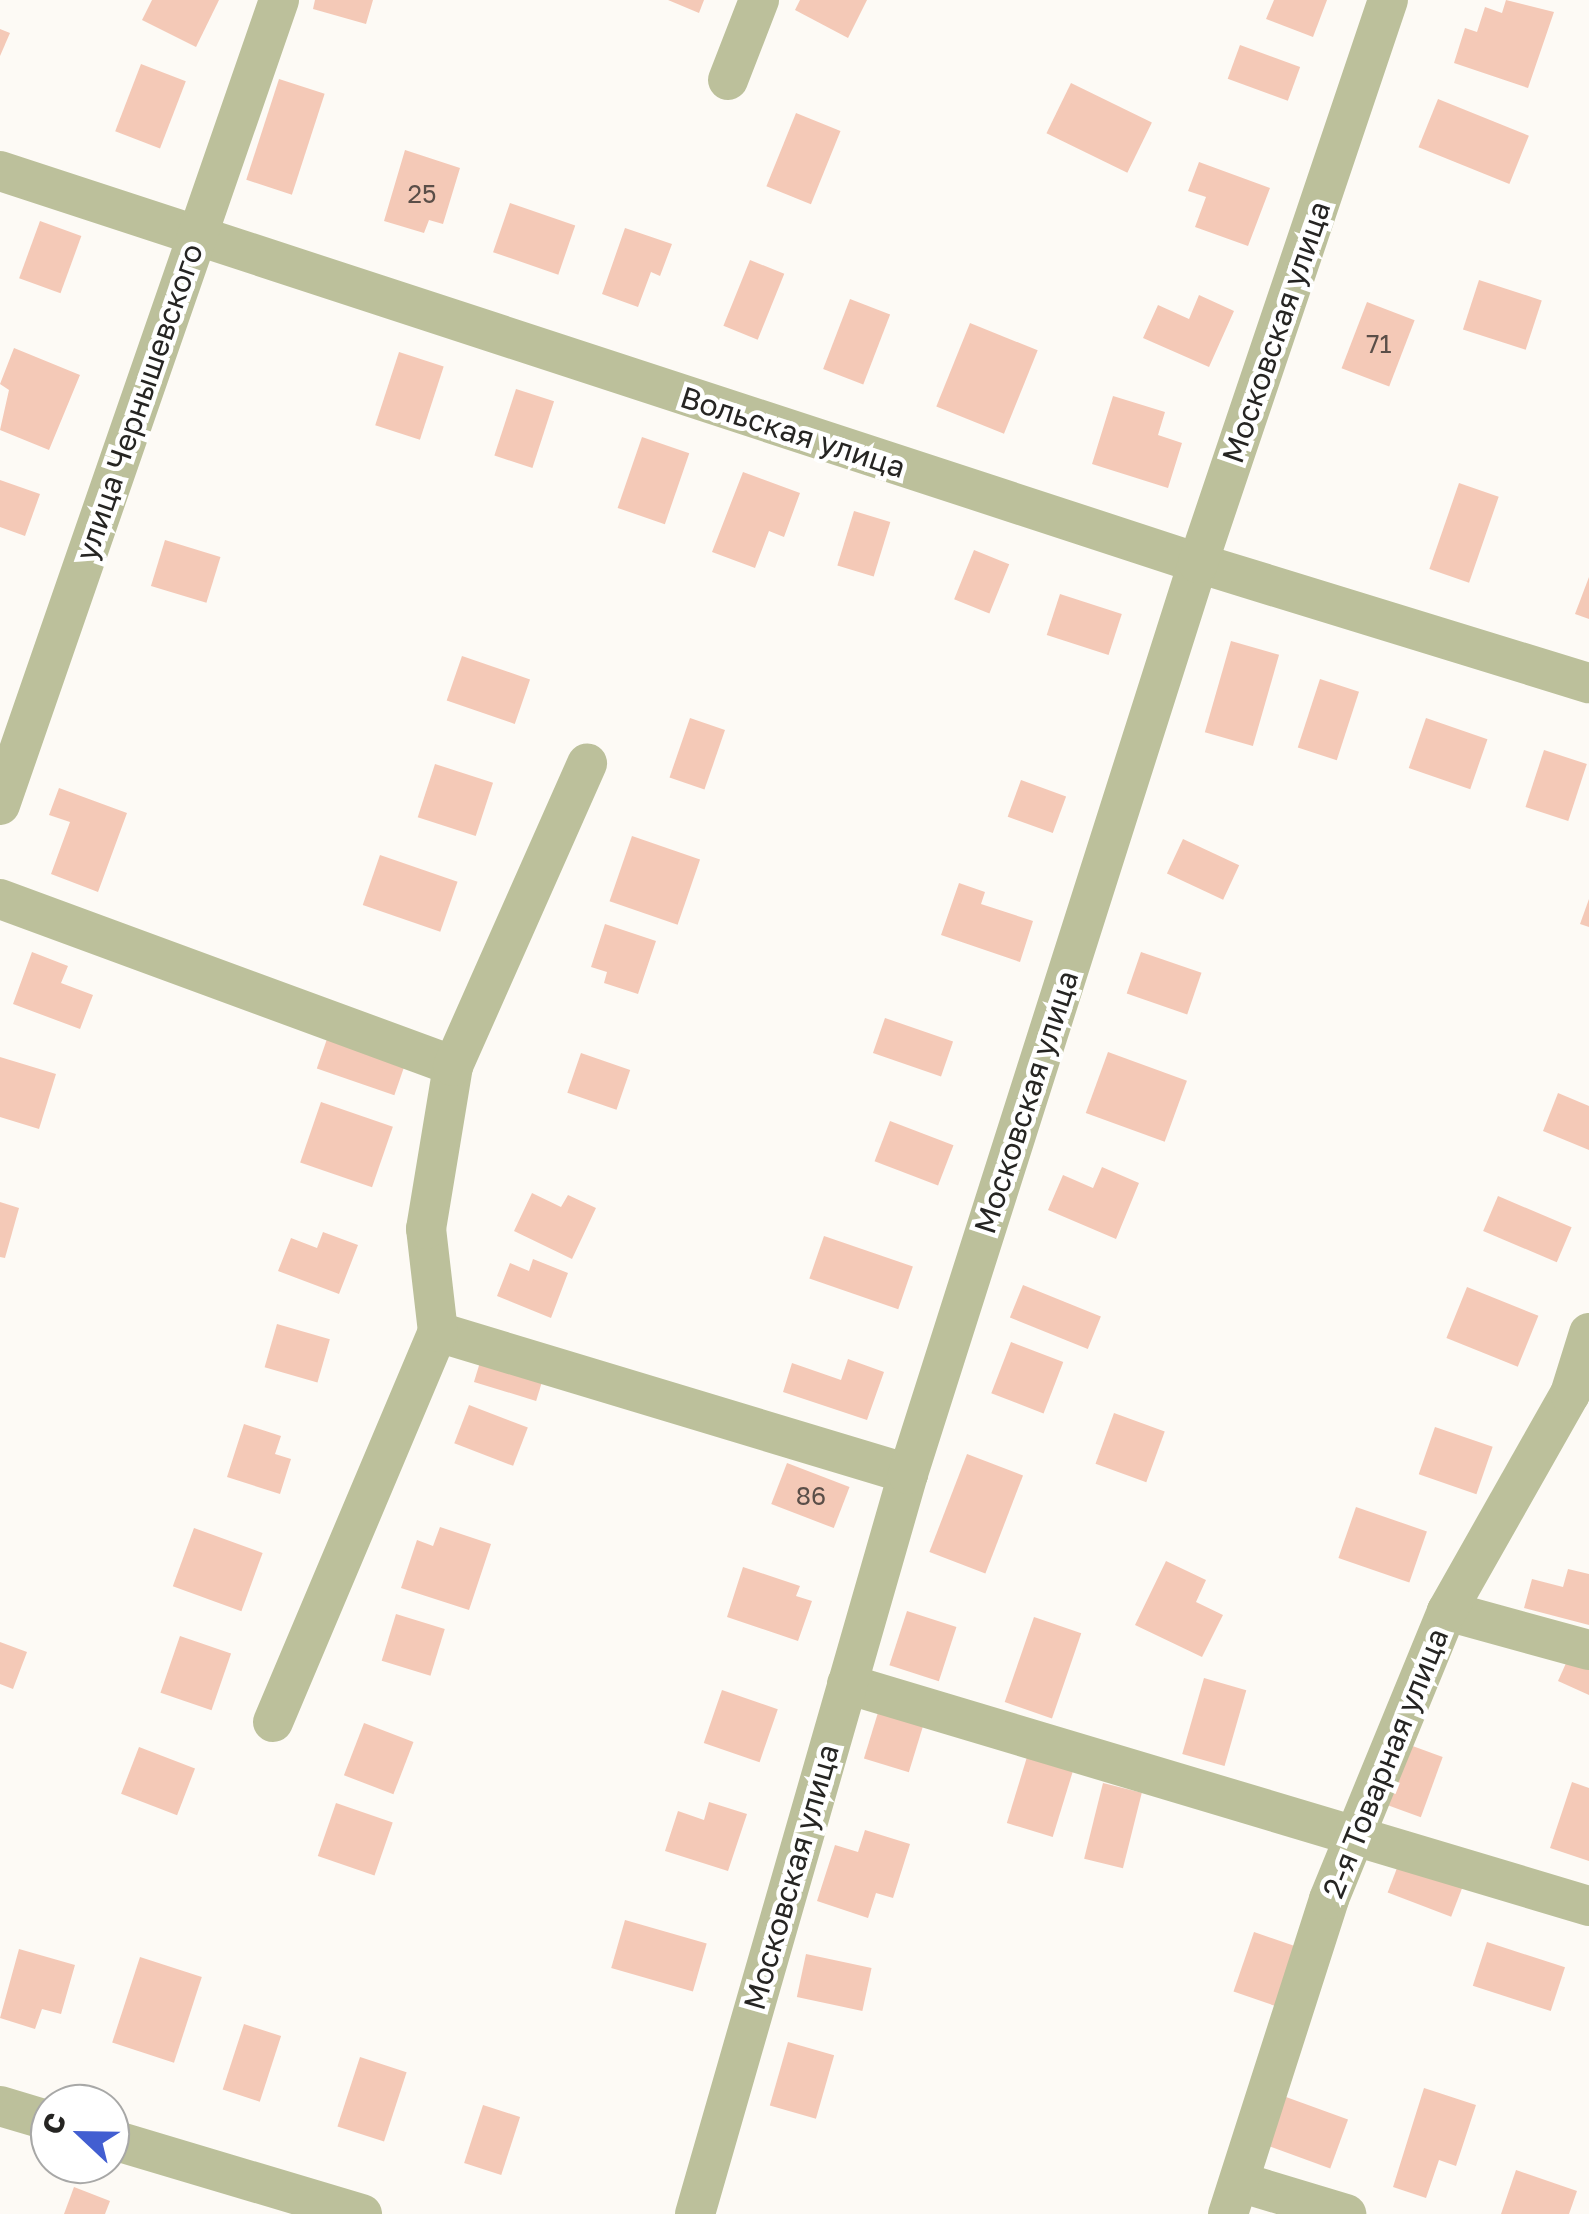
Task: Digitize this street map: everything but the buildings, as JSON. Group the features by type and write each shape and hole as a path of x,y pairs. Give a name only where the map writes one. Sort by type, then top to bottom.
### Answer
{"street":[{"name":"улица Чернышевского","path":"0,805 279,0"},
{"path":"728,80 759,0"},
{"name":"Московская улица","path":"695,2214 908,1474 1198,563 1388,0"},
{"name":"Вольская улица","path":"0,170 196,239 1198,563 1589,683"},
{"path":"273,1722 438,1332 426,1228 453,1066 588,763"},
{"path":"0,900 453,1066"},
{"path":"438,1332 908,1474"},
{"name":"2-я Товарная улица","path":"1236,2198 1323,1917 1448,1611 1580,1397 1589,1333"},
{"path":"1448,1611 1589,1650"},
{"path":"847,1684 1357,1840 1589,1906"},
{"path":"0,2106 30,2115"},
{"path":"130,2145 362,2214"},
{"path":"1236,2198 1346,2214"}]}
